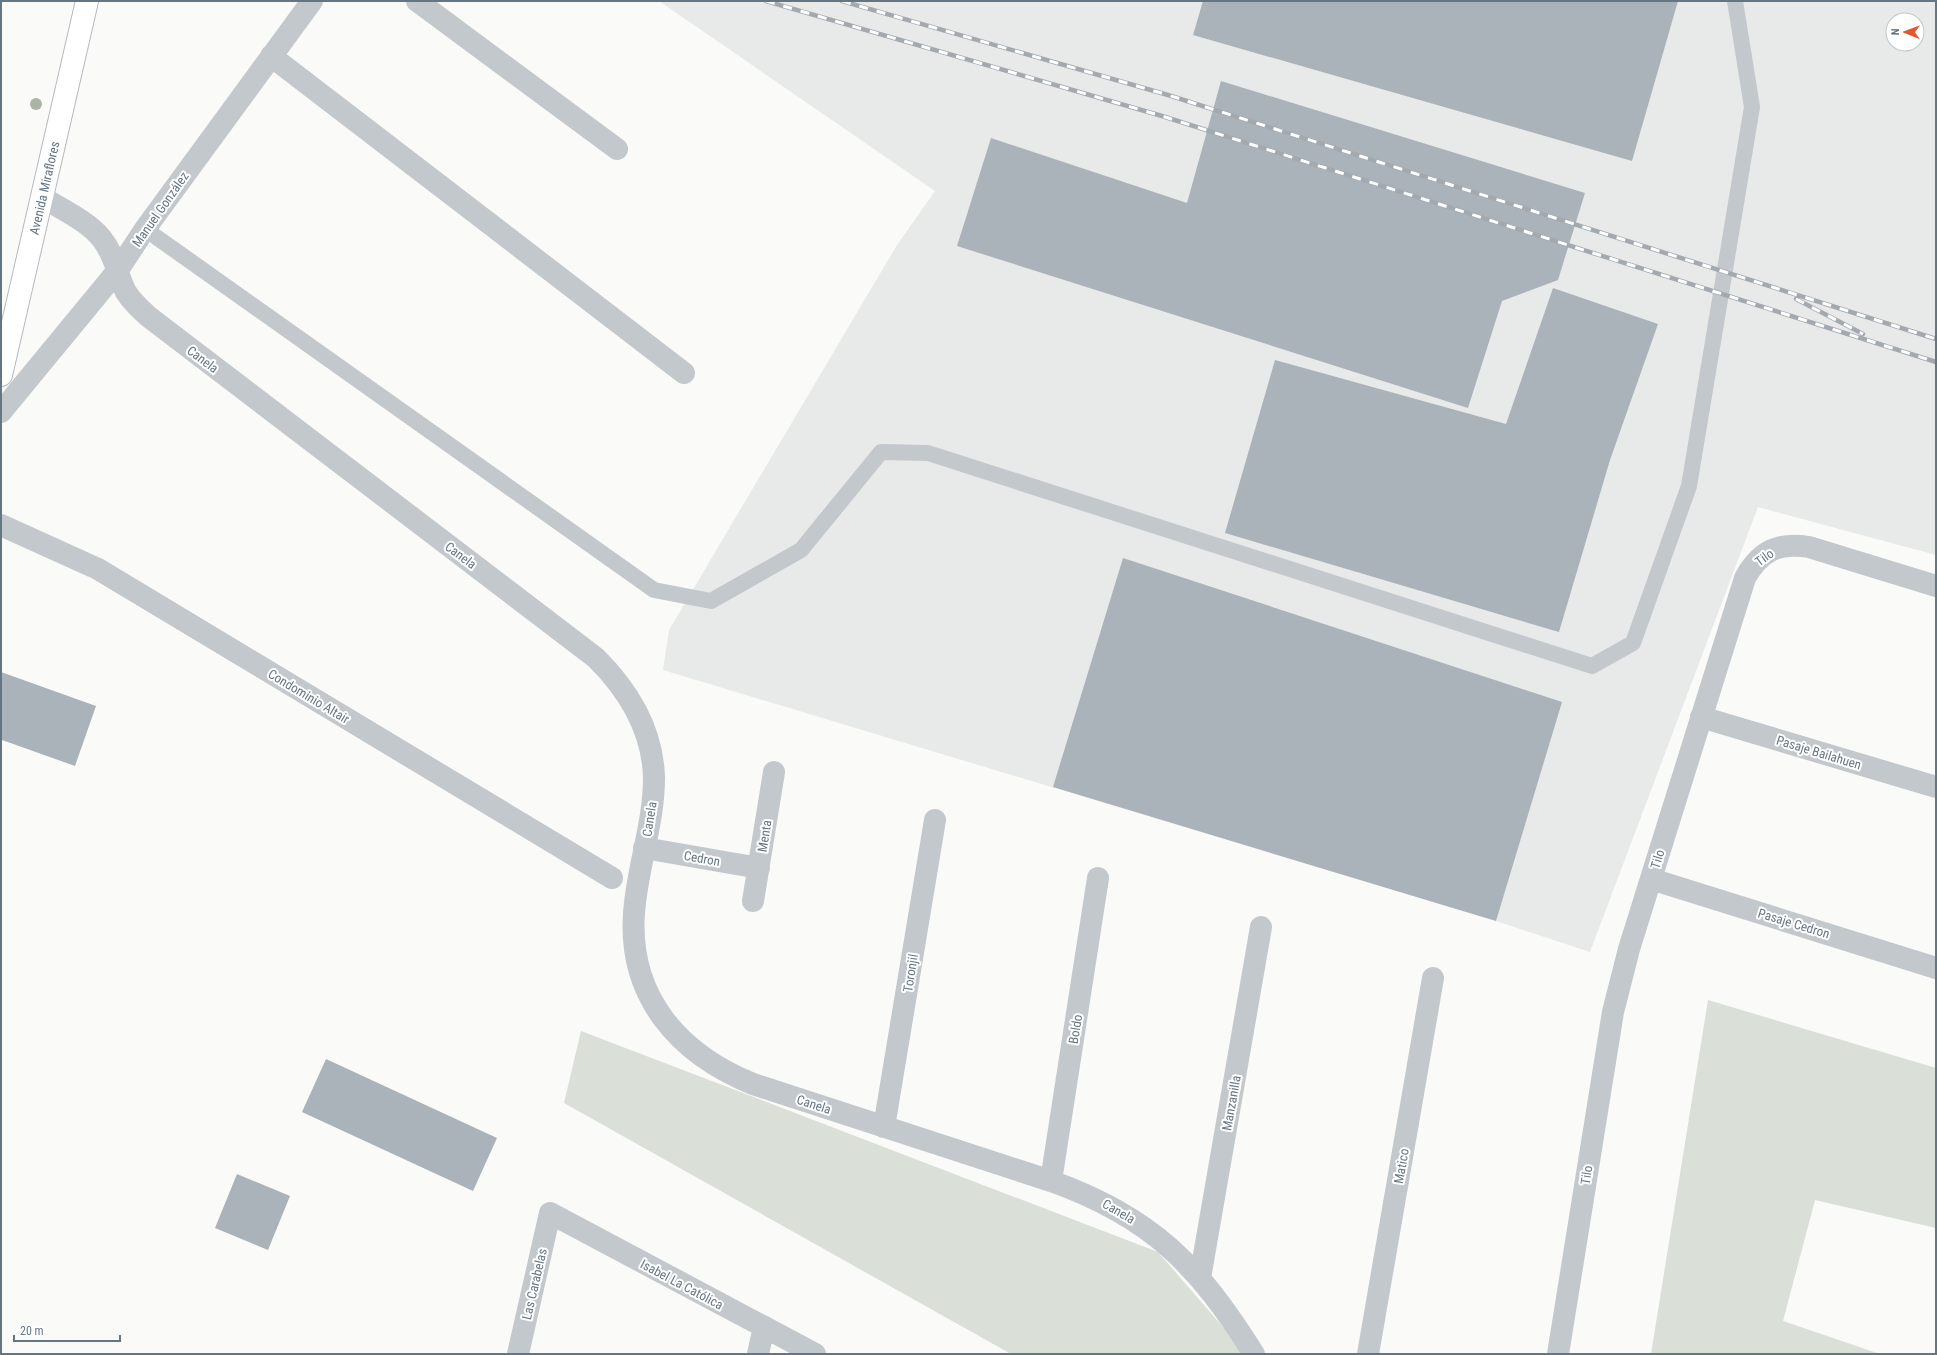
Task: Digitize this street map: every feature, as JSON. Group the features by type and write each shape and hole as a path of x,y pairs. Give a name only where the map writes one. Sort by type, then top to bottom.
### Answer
{"main road":[{"name":"Avenida Miraflores","path":"1,375 87,1"}],"street":[{"name":"Manuel González","path":"1,412 118,270 145,229 312,1"},
{"path":"417,1 617,149"},
{"path":"271,56 684,373"},
{"name":"Canela","path":"42,197 94,230 109,249 127,292 136,306 148,317 596,658 615,677 631,699 640,717 650,750 654,777 653,804 644,848 634,913 634,939 638,965 647,990 656,1008 676,1035 696,1054 733,1076 753,1084 1083,1192 1136,1221 1180,1256 1200,1278 1227,1312 1254,1354"},
{"name":"Condominio Altair","path":"1,525 98,569 612,878"},
{"name":"Tilo","path":"1558,1354 1612,1019 1629,949 1745,578 1759,558 1782,546 1796,545 1809,547 1936,586"},
{"name":"Pasaje Bailahuen","path":"1701,717 1936,787"},
{"name":"Menta","path":"753,901 774,772"},
{"name":"Toronjil","path":"884,1127 935,820"},
{"name":"Cedron","path":"644,848 759,868"},
{"name":"Boldo","path":"1051,1181 1098,878"},
{"name":"Pasaje Cedron","path":"1651,879 1936,968"},
{"name":"Manzanilla","path":"1200,1278 1261,927"},
{"name":"Matico","path":"1368,1354 1433,978"},
{"name":"Isabel La Católica","path":"550,1214 815,1354"},
{"name":"Las Carabelas","path":"518,1354 550,1214"},
{"path":"758,1354 764,1327"}],"lane":[{"path":"145,229 654,590 711,601 801,550 881,452 928,453 1592,666 1633,643 1689,486 1752,107 1735,1"}],"shaded area":[{"path":"659,1 1936,1 1936,555 1758,507 1590,952 1496,921 663,670 669,630 897,245 935,191"},
{"path":"1708,1000 1936,1068 1936,1228 1815,1200 1783,1321 1880,1354 1651,1354"},
{"path":"581,1031 1158,1252 1236,1342 1242,1354 1011,1354 564,1103"}],"building":[{"path":"1203,1 1678,1 1632,161 1193,35"},
{"path":"1221,81 1585,193 1558,280 1502,301 1468,408 957,246 991,138 1187,203"},
{"path":"1553,288 1658,324 1610,460 1559,632 1225,533 1275,360 1506,424"},
{"path":"1123,558 1562,702 1496,921 1053,787"},
{"path":"1,672 96,706 75,766 2,740 1,743"},
{"path":"326,1059 497,1138 473,1191 302,1112"},
{"path":"237,1174 290,1196 268,1250 215,1228"}],"railway":[{"path":"766,1 1162,116 1936,362"},
{"path":"842,1 1168,95 1936,339"},
{"path":"1796,299 1863,334"}]}
